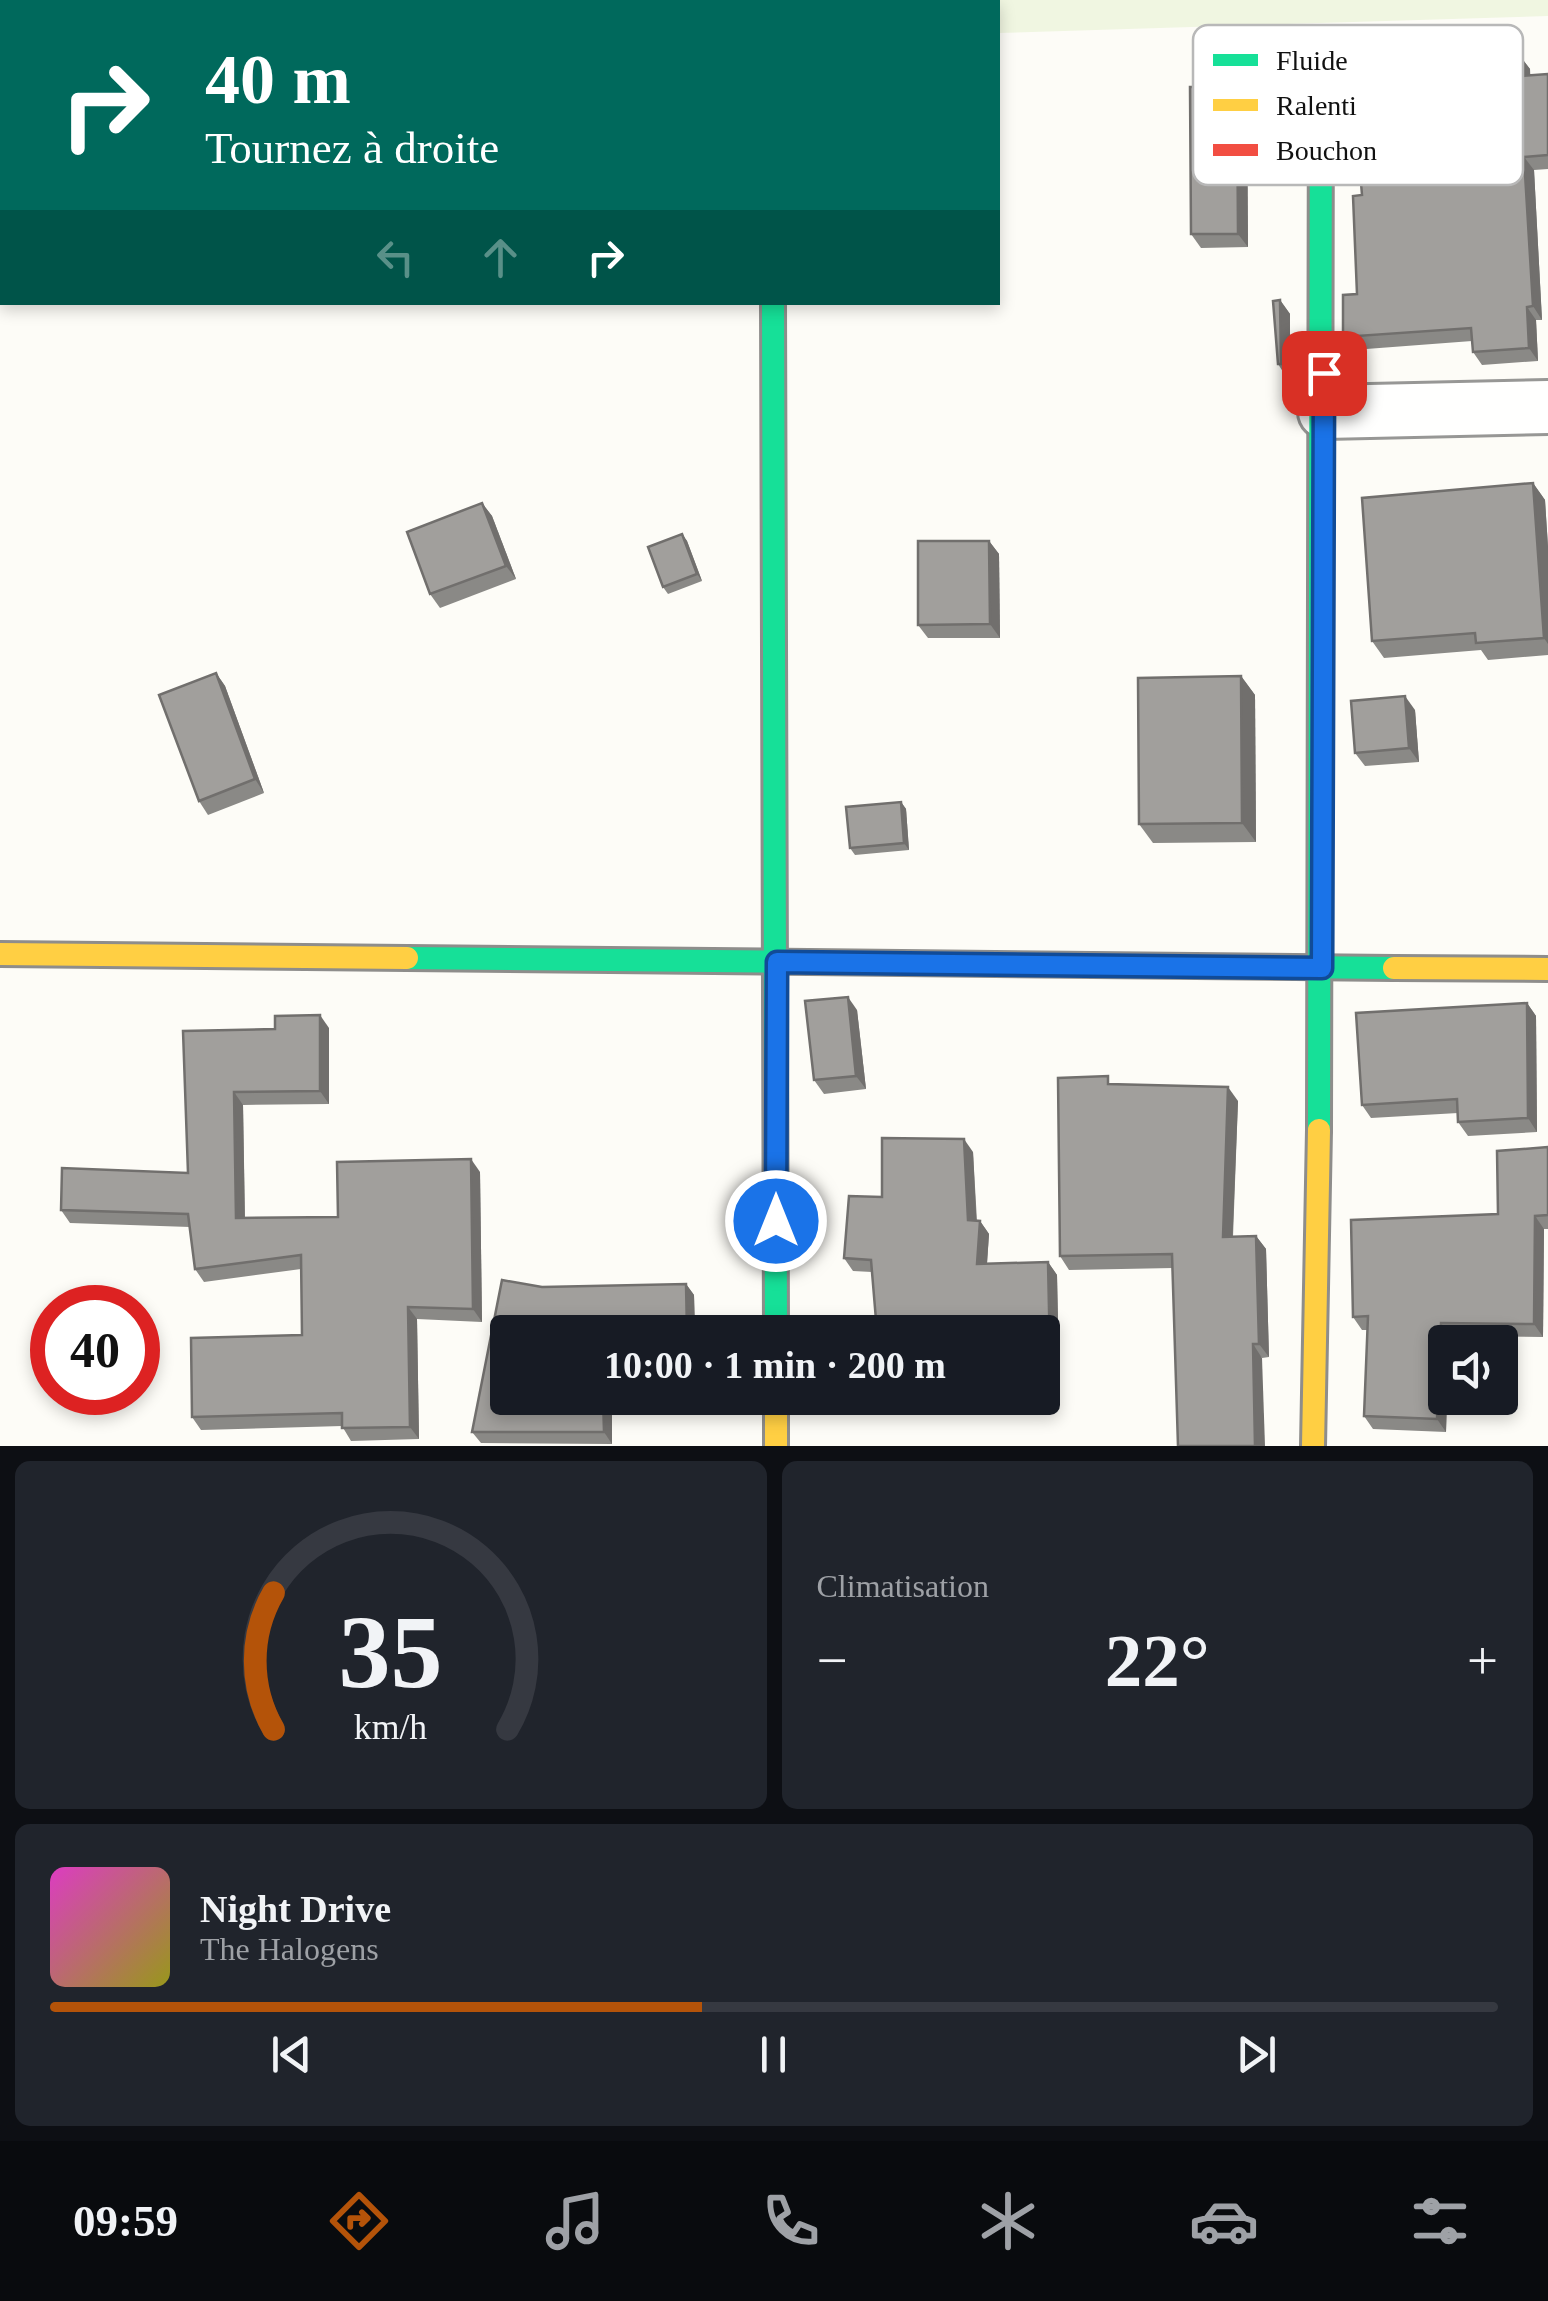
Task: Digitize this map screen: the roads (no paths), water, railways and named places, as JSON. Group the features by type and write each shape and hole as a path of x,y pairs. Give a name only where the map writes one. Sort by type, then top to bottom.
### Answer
{"street":[{"path":"1313,1446 1322,968 1322,185"},
{"path":"773,305 776,1315"},
{"path":"1324,412 1548,407"},
{"path":"0,954 1548,969"},
{"path":"776,1415 776,1446"}]}
